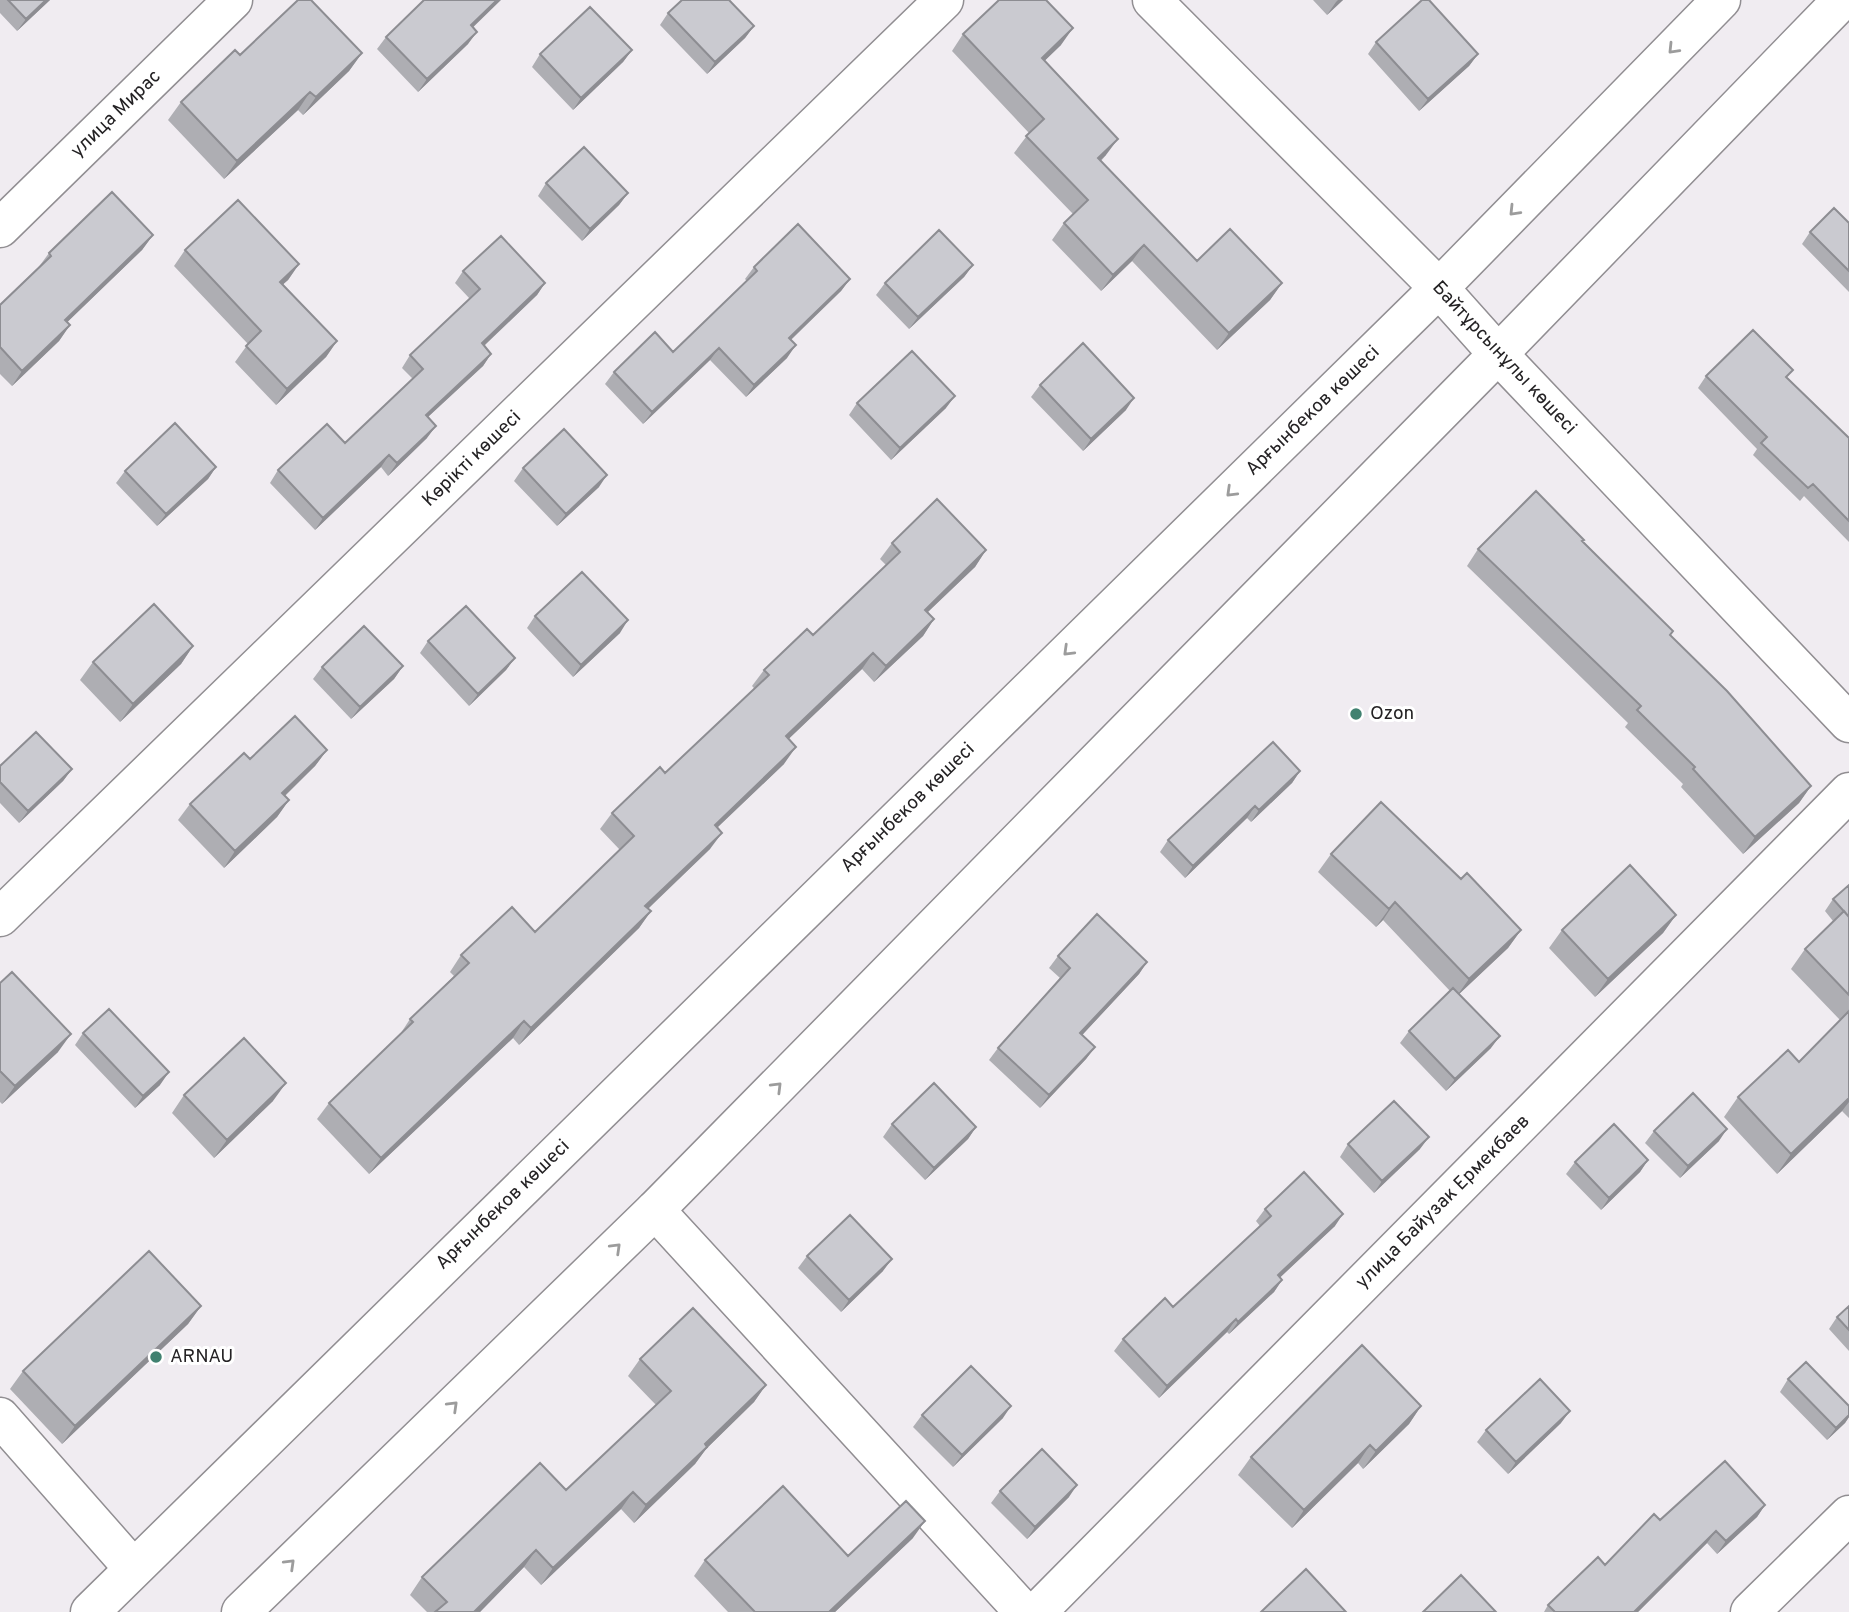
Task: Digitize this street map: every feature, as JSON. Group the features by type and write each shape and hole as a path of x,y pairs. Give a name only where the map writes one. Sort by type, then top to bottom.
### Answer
{"main road":[{"name":"улица Мирас","path":"0,228 233,0"},
{"name":"Көрікті көшесі","path":"0,917 944,0"},
{"name":"Байтұрсынұлы көшесі","path":"1152,0 1438,288 1849,723"},
{"name":"Арғынбеков көшесі","path":"90,1612 1438,288 1721,0"},
{"path":"241,1612 655,1210 1498,354 1842,0"},
{"name":"улица Байузак Ермекбаев","path":"1037,1612 1849,792"},
{"path":"655,1210 1024,1612"},
{"path":"0,1417 133,1568"},
{"path":"1750,1612 1849,1515"}],"building":[{"path":"8,0 46,0 26,19"},
{"path":"298,0 311,0 362,53 316,97 310,92 237,161 181,102 235,50 240,55"},
{"path":"424,0 497,0 471,25 477,32 427,79 386,37"},
{"path":"682,0 729,0 754,26 715,62 668,13"},
{"path":"999,0 1046,0 1073,28 1042,58 1118,139 1098,158 1197,261 1230,229 1282,283 1229,333 1144,245 1113,275 1064,223 1088,200 1026,136 1044,119 963,34"},
{"path":"1422,0 1429,0 1478,54 1428,99 1376,42"},
{"path":"590,7 632,50 581,98 540,54"},
{"path":"584,147 628,193 590,229 546,183"},
{"path":"112,192 153,235 65,320 70,325 22,371 0,347 0,305"},
{"path":"238,200 299,264 280,282 337,341 287,389 246,346 261,331 185,250"},
{"path":"1834,208 1849,223 1849,271 1810,232"},
{"path":"798,224 850,279 789,338 796,345 754,385 719,348 652,412 614,372 655,332 673,352 757,271 754,267"},
{"path":"939,230 973,265 918,317 885,283"},
{"path":"501,236 545,283 482,343 491,354 426,415 436,426 397,463 389,455 323,518 278,470 327,424 345,443 423,369 410,355 480,289 463,271"},
{"path":"1753,330 1793,370 1786,377 1849,438 1849,521 1813,484 1808,488 1761,443 1767,437 1706,376"},
{"path":"1083,343 1134,398 1091,439 1040,385"},
{"path":"912,351 955,396 900,448 857,403"},
{"path":"175,423 216,467 166,514 125,471"},
{"path":"564,429 607,475 566,514 523,468"},
{"path":"1536,491 1673,631 1670,635 1727,691 1811,786 1755,837 1693,769 1695,767 1637,710 1641,706 1478,549"},
{"path":"937,499 986,550 925,610 934,619 886,666 873,653 786,736 796,747 715,825 722,833 645,906 651,911 531,1028 524,1021 381,1158 329,1103 413,1022 410,1019 469,963 461,955 512,907 535,932 634,836 612,813 660,767 665,773 769,675 764,670 807,629 813,635 900,552 892,543"},
{"path":"582,572 628,620 581,665 535,616"},
{"path":"154,604 193,646 133,704 93,662"},
{"path":"466,606 515,658 478,694 428,641"},
{"path":"364,626 403,666 360,707 322,667"},
{"path":"295,716 327,750 282,793 289,800 235,851 190,804 244,753 250,759"},
{"path":"36,732 72,769 28,811 0,782 0,766"},
{"path":"1273,742 1300,771 1259,810 1255,806 1193,866 1168,840"},
{"path":"1381,802 1461,879 1467,873 1521,930 1469,979 1395,902 1389,909 1331,854"},
{"path":"1630,865 1676,915 1608,979 1562,930"},
{"path":"1849,885 1849,917 1833,899"},
{"path":"1844,911 1849,917 1849,995 1805,949"},
{"path":"1097,914 1147,962 1080,1033 1095,1047 1049,1095 998,1048 1070,968 1058,956"},
{"path":"12,972 71,1034 15,1086 0,1071 0,983"},
{"path":"1453,988 1500,1036 1455,1079 1409,1031"},
{"path":"109,1009 169,1072 143,1096 83,1033"},
{"path":"1849,1011 1849,1098 1791,1154 1738,1097 1788,1050 1799,1062"},
{"path":"244,1038 286,1083 227,1140 184,1095"},
{"path":"934,1083 976,1127 934,1168 892,1124"},
{"path":"1693,1093 1727,1129 1688,1166 1654,1131"},
{"path":"1394,1101 1429,1137 1382,1181 1348,1144"},
{"path":"1614,1124 1648,1160 1609,1198 1575,1162"},
{"path":"1304,1172 1343,1214 1278,1275 1282,1280 1238,1322 1236,1319 1167,1386 1123,1339 1165,1298 1173,1307 1271,1216 1265,1209"},
{"path":"850,1215 892,1259 849,1300 807,1256"},
{"path":"149,1251 201,1306 75,1426 23,1371"},
{"path":"1849,1306 1849,1330 1837,1317"},
{"path":"693,1308 766,1385 705,1444 707,1447 646,1505 633,1492 553,1568 536,1550 474,1612 435,1612 447,1602 422,1577 540,1463 566,1490 671,1391 640,1359"},
{"path":"1362,1345 1421,1406 1376,1451 1370,1445 1304,1510 1251,1457"},
{"path":"1806,1362 1849,1406 1849,1415 1836,1428 1788,1379"},
{"path":"971,1366 1011,1406 962,1455 922,1415"},
{"path":"1540,1379 1570,1411 1516,1462 1486,1430"},
{"path":"1042,1449 1077,1485 1035,1527 1000,1491"},
{"path":"1725,1461 1765,1505 1726,1541 1716,1531 1634,1612 1555,1612 1548,1605 1598,1557 1605,1565 1654,1514 1660,1520"},
{"path":"783,1486 848,1556 906,1501 925,1521 829,1612 755,1612 705,1560"},
{"path":"1306,1569 1346,1612 1261,1612"},
{"path":"1461,1575 1496,1612 1423,1612"}],"place":[{"name":"Ozon","path":"1356,714"},
{"name":"ARNAU","path":"156,1357"}]}
